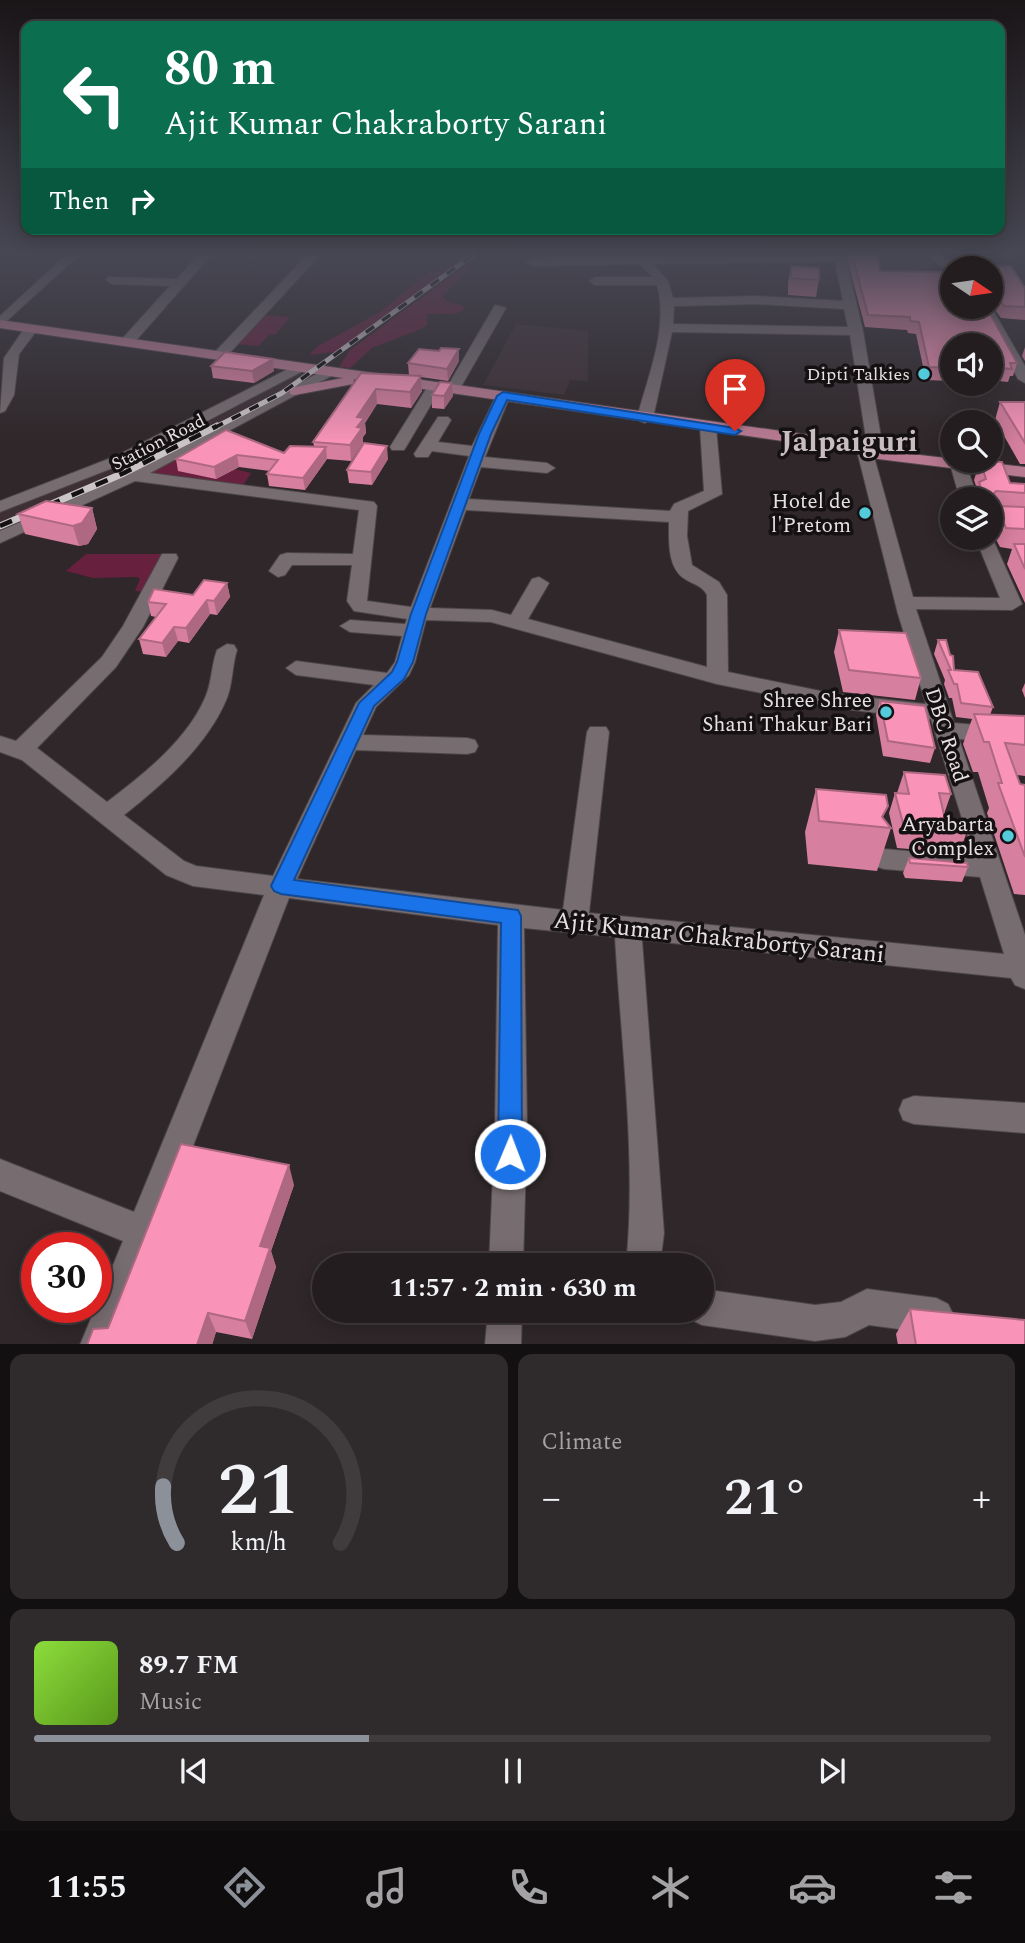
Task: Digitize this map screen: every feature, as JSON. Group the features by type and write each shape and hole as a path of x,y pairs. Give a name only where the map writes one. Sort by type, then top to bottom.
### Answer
{"main road":[{"path":"0,323 406,383"},
{"path":"295,391 352,380 435,386 940,462"},
{"path":"1003,469 1025,472"}],"street":[{"path":"127,342 149,318"},
{"path":"220,355 255,318"},
{"path":"453,389 494,318"},
{"path":"645,418 666,318"},
{"name":"DBC Road","path":"850,318 877,490 905,603 1024,974"},
{"path":"992,319 1025,379"},
{"path":"666,327 853,331"},
{"path":"0,408 10,388 10,360 14,349 32,329"},
{"path":"0,507 122,459 316,369"},
{"name":"Station Road","path":"0,538 133,476 295,391 316,369"},
{"path":"398,447 435,386"},
{"path":"98,1344 281,886 367,703 392,681 405,662 416,623 477,457 503,396"},
{"path":"443,420 424,450 547,468"},
{"path":"708,427 713,494 683,506 678,517 681,567 710,585 717,595 718,677"},
{"path":"133,476 368,506 357,605 416,623"},
{"path":"460,504 678,517"},
{"path":"905,603 1017,596 990,550"},
{"path":"998,550 1014,556"},
{"path":"11,747 108,662 133,627 169,558"},
{"path":"278,571 287,559 360,560"},
{"path":"517,621 539,583"},
{"path":"350,626 416,623 472,614 517,621 718,677 1025,737"},
{"path":"108,814 138,792 205,717 216,697 228,650"},
{"path":"296,668 392,681"},
{"path":"575,923 598,732"},
{"path":"349,742 467,747"},
{"name":"Ajit Kumar Chakraborty Sarani","path":"11,747 108,814 180,871 202,877 511,916 1024,974"},
{"path":"884,859 990,868"},
{"path":"506,1253 511,1126 511,916"},
{"path":"628,928 646,1189 644,1253"},
{"path":"914,1110 1025,1118"},
{"path":"0,1175 142,1232"},
{"path":"714,1309 815,1323 845,1319 867,1307 972,1321"},
{"path":"503,1344 504,1323"}],"shaded area":[{"path":"259,318 289,318 275,335 270,334 259,346 233,344"},
{"path":"370,318 383,318 335,352 309,355 318,346"},
{"path":"394,318 427,318 427,325 421,329 372,348 350,368 339,367 349,351"},
{"path":"516,324 588,331 588,381 570,380 564,395 483,385"},
{"path":"297,372 316,376 198,439 0,529 0,509 80,479"},
{"path":"176,460 195,470 212,463 251,473 241,489 142,476"},
{"path":"86,554 164,554 147,592 135,591 140,579 137,577 93,578 66,571"}],"building":[{"path":"910,318 993,319 1001,333 940,333 940,367 929,367 919,322 910,321"},
{"path":"1003,337 1017,363 1010,363 1012,369 1003,368"},
{"path":"441,348 459,349 447,369 408,363 419,349 439,351"},
{"path":"225,352 273,359 252,371 211,366"},
{"path":"361,373 421,376 410,392 376,389 357,417 364,418 357,427 362,428 350,445 313,442"},
{"path":"440,382 452,383 444,396 432,395"},
{"path":"1000,402 1025,402 1025,443"},
{"path":"226,430 284,453 290,446 326,447 303,478 267,474 278,460 237,455 214,467 176,459"},
{"path":"364,443 387,446 371,472 347,470"},
{"path":"1003,465 1010,483 1025,484 1025,493 1003,491 1003,487 981,487 979,482 986,479 984,473 1003,473"},
{"path":"46,501 92,508 82,523 73,526 18,514"},
{"path":"1003,506 1025,507 1025,529 1006,528"},
{"path":"1014,544 1025,544 1025,569"},
{"path":"204,580 227,583 214,601 207,600 186,628 174,627 162,643 139,639 166,604 148,602 154,589 193,595"},
{"path":"839,630 906,633 921,678 849,670"},
{"path":"938,640 946,640 950,655 953,656 954,670 978,672 993,707 961,703 957,684 954,684"},
{"path":"880,701 925,706 935,748 888,741"},
{"path":"974,714 1025,716 1025,745 1005,743 1020,784 1025,785 1025,857 998,783 1002,783 989,742 984,742"},
{"path":"904,772 945,775 951,794 939,793 946,823 960,825 967,832 904,827 895,793 909,794"},
{"path":"816,789 886,795 888,806 882,817 891,828 819,821"},
{"path":"909,858 967,863 968,867 910,863"},
{"path":"181,1144 289,1165 260,1246 270,1248 245,1321 208,1313 197,1344 87,1344 93,1329 108,1328 112,1323"},
{"path":"910,1309 1025,1320 1025,1344 916,1344"}],"railway":[{"path":"214,428 282,393 386,318"},
{"path":"0,526 124,473 217,426"}],"place":[{"name":"Dipti Talkies","path":"924,374"},
{"name":"Hotel de l'Pretom","path":"865,513"},
{"name":"Shree Shree Shani Thakur Bari","path":"886,712"},
{"name":"Aryabarta Complex","path":"1008,836"}],"district":[{"name":"Jalpaiguri","path":"849,441"}],"route":[{"path":"510,1154 511,916 281,886 367,703 398,675 405,662 418,614 485,434 503,396 735,431"}]}
